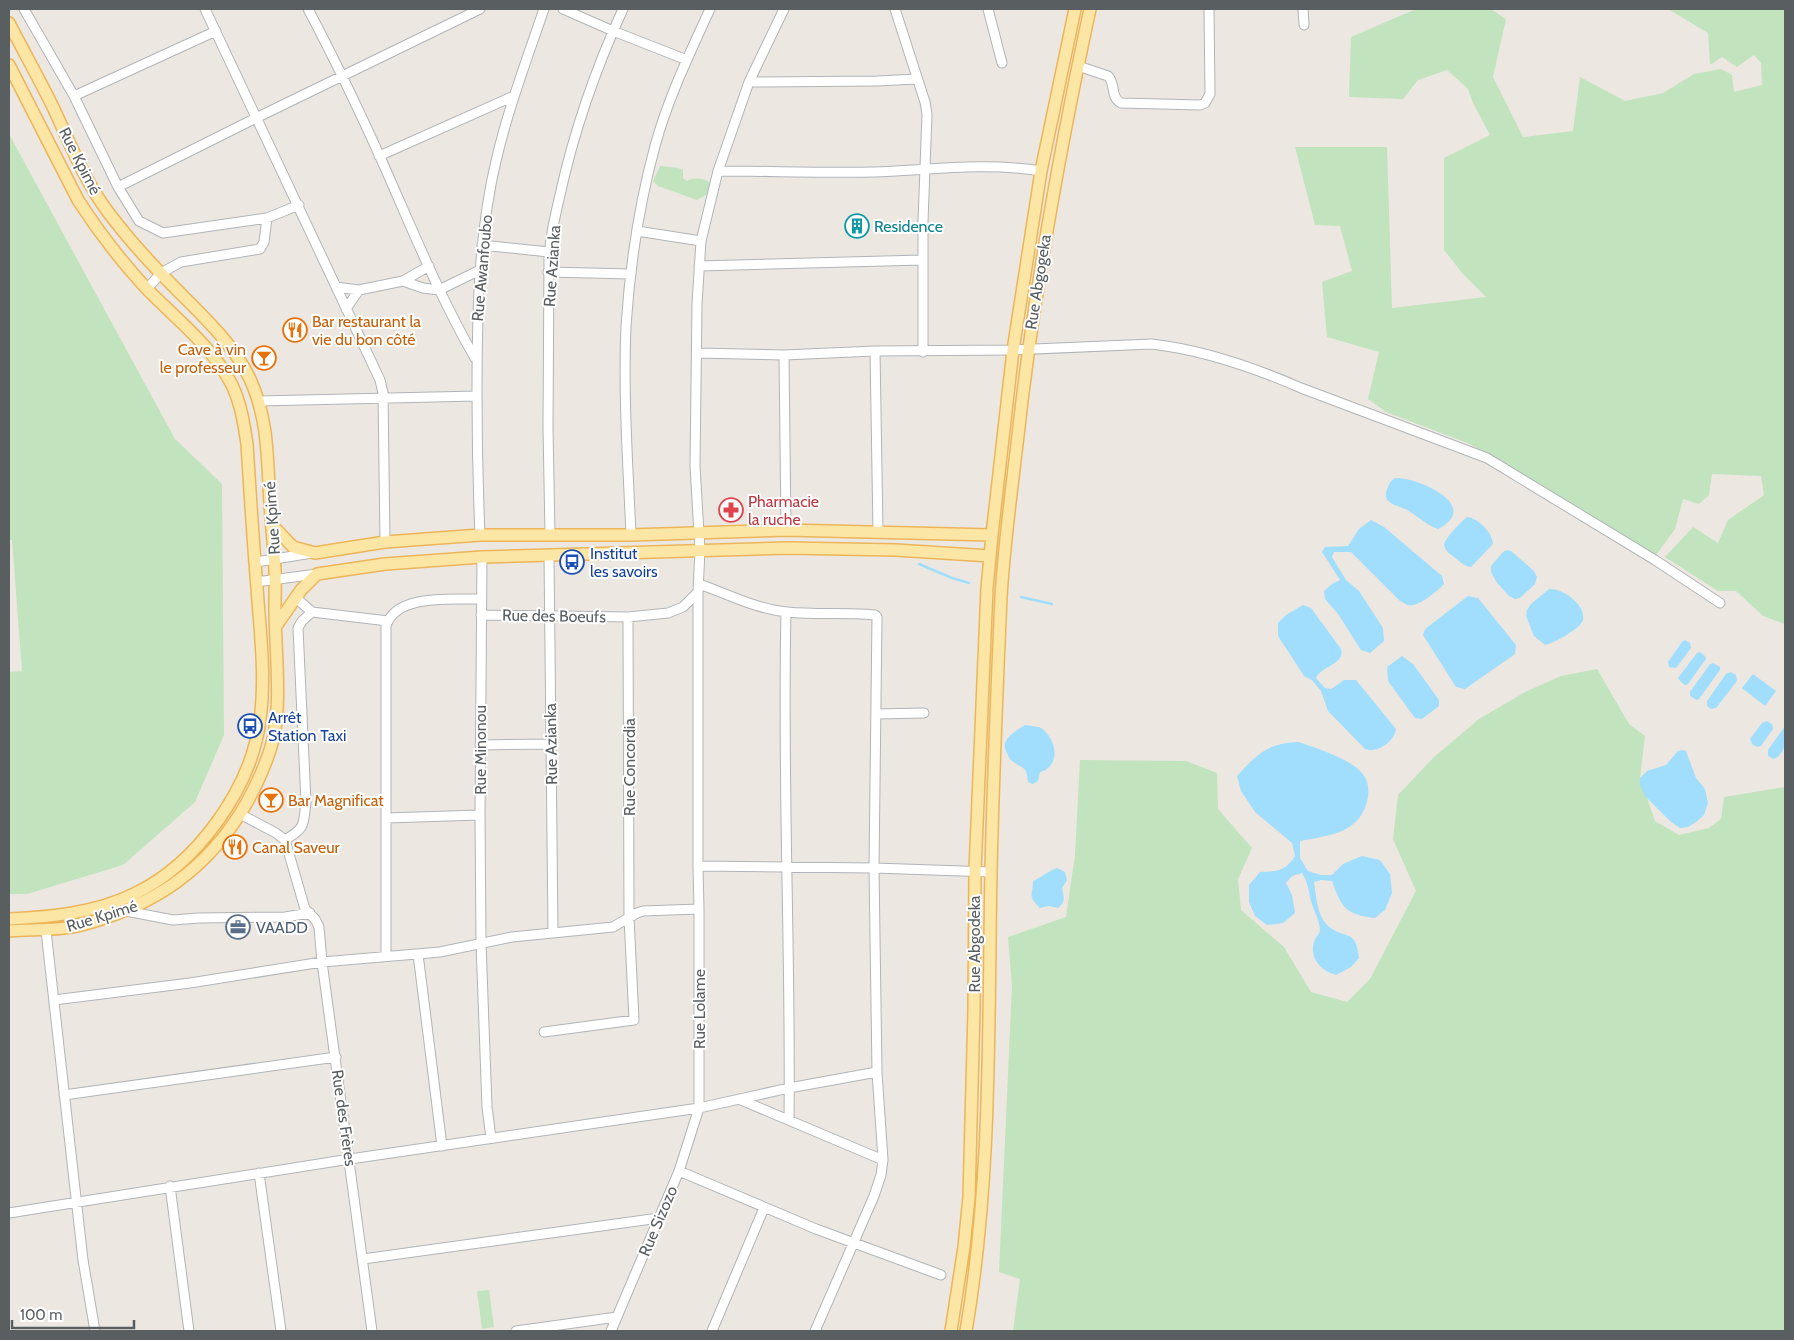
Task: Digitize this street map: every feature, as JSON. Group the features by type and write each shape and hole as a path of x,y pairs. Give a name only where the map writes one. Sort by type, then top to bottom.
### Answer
{"main road":[{"name":"Rue Abgogeka","path":"990,556 1013,350 1041,171 1075,9"},
{"name":"Rue Abgogeka","path":"1004,558 1027,349 1058,166 1090,9"},
{"name":"Rue Kpimé","path":"9,23 51,103 76,156 103,204 161,273 201,314 233,352 248,376 259,401 267,436 270,506 275,558 277,708 273,738 266,762 253,792 221,842 201,862 170,887 126,911 77,926 11,934"},
{"name":"Rue Kpimé","path":"9,65 78,200 109,244 147,288 192,333 220,366 238,402 247,444 262,665 262,696 256,742 242,780 227,807 196,848 154,883 133,895 87,911 42,917 9,918"},
{"path":"273,526 293,547 315,553 385,542 480,535 786,530 992,534"},
{"path":"276,626 301,590 317,574 385,564 482,557 788,548 886,550 990,556"},
{"name":"Rue Abgodeka","path":"951,1331 964,1247 972,1150 974,871 990,556"},
{"name":"Rue Abgodeka","path":"966,1331 979,1247 986,1150 991,872 1004,558"}],"street":[{"path":"24,9 74,96 118,187 140,221 163,233 267,218 298,206"},
{"path":"205,9 380,380 384,397 385,542"},
{"path":"308,9 342,76 439,290 476,358"},
{"path":"118,187 480,9"},
{"name":"Rue Awanfoubo","path":"480,535 476,464 476,358 480,270 486,211 496,160 514,96 544,9"},
{"path":"563,9 687,60"},
{"name":"Rue Azianka","path":"550,535 548,418 549,252 553,224 571,148 613,31 623,9"},
{"path":"631,534 625,370 626,326 636,231 655,144 678,79 710,9"},
{"name":"Rue Lolame","path":"699,1108 700,550 695,466 700,241 718,171 749,82 784,9"},
{"path":"895,9 925,102 927,114 922,260 923,352"},
{"path":"988,9 1002,63"},
{"path":"1078,66 1108,76 1111,79 1114,95 1121,103 1200,105 1205,103 1210,94 1209,9"},
{"path":"1303,9 1304,25"},
{"path":"74,96 216,31"},
{"path":"749,82 917,79"},
{"path":"379,156 514,96"},
{"path":"718,171 862,172 978,167 1041,171"},
{"path":"147,288 161,273 181,262 260,249 264,242 267,218"},
{"path":"636,231 700,241"},
{"path":"482,245 549,252"},
{"path":"699,266 922,260"},
{"path":"336,287 359,290 403,281 429,266"},
{"path":"403,281 423,288 439,290 480,270"},
{"path":"548,272 631,274"},
{"path":"346,309 359,290"},
{"path":"697,353 784,355 1167,345 1246,365 1301,388 1486,458 1655,560 1720,602"},
{"path":"875,352 878,531"},
{"path":"784,355 786,530"},
{"path":"259,401 477,396"},
{"path":"992,534 1006,536"},
{"path":"256,562 315,553"},
{"name":"Rue Azianka","path":"549,555 553,932"},
{"path":"990,556 1004,558"},
{"name":"Rue Minonou","path":"482,557 480,745 481,943 487,1106 491,1138"},
{"path":"256,582 317,574"},
{"path":"699,588 754,605 786,612 858,613 875,615 878,622 874,868 877,1072 882,1160 881,1175 874,1196 852,1242 815,1331"},
{"name":"Rue des Boeufs","path":"481,615 628,617 668,613 676,611 689,602 699,588"},
{"path":"296,598 312,612 388,621"},
{"path":"386,956 386,626 398,609 410,603 481,599"},
{"path":"240,814 276,832 285,840 299,831 303,825 306,809 298,628 302,621 312,612"},
{"path":"786,612 786,867 789,1120"},
{"name":"Rue Concordia","path":"544,1032 634,1020 630,917 628,617"},
{"path":"876,714 924,713"},
{"path":"480,745 551,744"},
{"path":"386,818 480,815"},
{"name":"Rue des Frères","path":"285,840 307,911 315,919 319,927 322,962 372,1331"},
{"path":"698,866 874,868 991,872"},
{"path":"54,1000 190,983 322,962 440,952 512,937 613,927 643,911 699,909"},
{"path":"126,911 173,920 285,917 307,911"},
{"path":"46,931 83,1260 94,1331"},
{"path":"418,954 442,1146"},
{"path":"64,1095 336,1057"},
{"path":"9,1213 170,1186 699,1108 789,1088 877,1072"},
{"path":"741,1100 882,1160"},
{"name":"Rue Sizozo","path":"611,1331 679,1171 699,1108"},
{"path":"679,1171 764,1208 941,1275"},
{"path":"259,1173 281,1331"},
{"path":"170,1186 189,1331"},
{"path":"712,1331 764,1208"},
{"path":"363,1259 658,1218"},
{"path":"516,1331 617,1317"}],"green space":[{"path":"1416,9 1491,9 1506,19 1493,77 1523,137 1573,131 1580,77 1625,101 1663,93 1694,74 1721,69 1732,75 1734,92 1762,85 1761,63 1754,55 1737,67 1722,57 1710,65 1708,33 1668,9 1785,9 1785,624 1763,616 1736,591 1718,591 1665,557 1693,527 1718,543 1728,520 1764,495 1761,476 1712,474 1709,495 1699,504 1683,499 1675,529 1656,555 1470,444 1386,412 1368,399 1379,352 1327,337 1322,282 1352,271 1340,226 1315,225 1295,147 1387,147 1392,308 1486,297 1463,274 1444,250 1444,158 1490,135 1473,103 1468,89 1447,70 1418,80 1403,99 1349,97 1351,37"},
{"path":"9,134 175,439 222,484 224,735 195,802 123,865 27,894 9,894 9,672 22,671 12,540 9,540"},
{"path":"660,166 683,170 683,178 687,181 706,180 711,184 711,192 697,200 658,186 653,181"},
{"path":"1597,669 1629,724 1645,736 1640,778 1655,821 1679,835 1709,828 1721,819 1724,797 1785,787 1785,1331 1013,1331 1020,1279 999,1272 1012,986 1008,937 1066,917 1075,855 1080,760 1186,761 1217,773 1218,809 1252,848 1238,879 1241,910 1284,947 1311,992 1347,1002 1370,979 1416,891 1393,839 1398,795 1434,757 1479,719 1525,692 1561,676"},
{"path":"489,1290 494,1327 482,1329 477,1291"}],"water":[{"path":"1395,478 1418,482 1442,494 1450,502 1454,511 1450,520 1438,529 1407,510 1390,503 1386,493 1390,483"},
{"path":"1467,517 1476,520 1484,527 1490,535 1493,544 1471,567 1462,564 1445,549 1444,545 1450,535"},
{"path":"1371,520 1384,527 1442,576 1444,584 1422,602 1408,605 1400,601 1351,552 1334,552 1332,557 1346,580 1359,591 1383,628 1384,641 1370,653 1361,650 1338,614 1325,599 1324,591 1340,580 1322,552 1325,547 1348,546 1359,529"},
{"path":"1507,550 1511,551 1534,571 1537,577 1535,584 1520,598 1515,599 1509,596 1497,583 1491,572 1491,566"},
{"path":"1549,589 1560,591 1572,598 1581,608 1583,620 1581,624 1560,639 1545,645 1534,636 1526,616 1531,604"},
{"path":"1468,596 1478,598 1516,645 1515,654 1465,689 1456,687 1423,635 1425,629"},
{"path":"1303,605 1311,608 1341,649 1340,658 1323,670 1316,678 1325,688 1331,689 1344,680 1356,680 1396,729 1389,742 1380,748 1375,750 1365,749 1328,711 1321,691 1312,680 1304,676 1278,636 1278,623 1286,615"},
{"path":"1685,640 1690,643 1691,648 1676,668 1669,667 1668,662"},
{"path":"1700,652 1706,659 1688,684 1685,685 1678,678 1697,653"},
{"path":"1402,656 1413,664 1439,700 1439,706 1422,719 1415,718 1388,681 1387,667"},
{"path":"1713,663 1720,667 1720,670 1697,700 1690,696 1690,692 1710,664"},
{"path":"1731,672 1736,675 1737,681 1716,708 1711,709 1707,706 1707,701 1726,674"},
{"path":"1753,674 1776,691 1765,706 1742,688"},
{"path":"1767,721 1772,724 1773,729 1761,746 1757,747 1752,744 1750,739 1762,723"},
{"path":"1025,725 1039,727 1045,731 1051,740 1054,751 1053,761 1048,768 1040,772 1038,781 1033,784 1028,782 1025,770 1011,760 1005,750 1006,741 1009,737"},
{"path":"1785,726 1783,749 1774,759 1768,756 1768,750"},
{"path":"1299,742 1349,762 1361,772 1368,784 1368,797 1364,809 1359,819 1351,826 1333,834 1300,841 1300,858 1308,871 1321,875 1332,875 1343,864 1362,856 1380,860 1390,874 1392,893 1385,910 1375,918 1357,915 1346,908 1338,897 1332,881 1321,880 1314,882 1317,904 1323,920 1332,929 1352,938 1357,948 1359,958 1351,967 1336,975 1323,968 1314,958 1313,945 1320,932 1320,928 1302,873 1292,876 1286,883 1292,895 1295,913 1283,923 1267,925 1255,916 1249,902 1249,885 1260,872 1280,870 1288,865 1295,856 1292,843 1255,812 1241,791 1237,776 1257,756 1271,747"},
{"path":"1678,751 1686,751 1696,778 1705,789 1708,803 1704,815 1688,827 1680,828 1671,822 1645,796 1640,785 1640,778 1647,771 1666,765"},
{"path":"1057,868 1065,872 1067,880 1062,888 1064,897 1061,906 1058,908 1049,906 1040,908 1032,898 1033,881"}],"waterway":[{"path":"919,564 969,583"},
{"path":"1021,597 1052,604"}],"place":[{"name":"Residence","path":"857,226"},
{"name":"Bar restaurant la vie du bon côté","path":"295,330"},
{"name":"Cave à vin le professeur","path":"264,358"},
{"name":"Pharmacie la ruche","path":"731,510"},
{"name":"Institut les savoirs","path":"572,562"},
{"name":"Arrêt Station Taxi","path":"250,726"},
{"name":"Bar Magnificat","path":"271,800"},
{"name":"Canal Saveur","path":"235,847"},
{"name":"VAADD","path":"238,927"}]}
